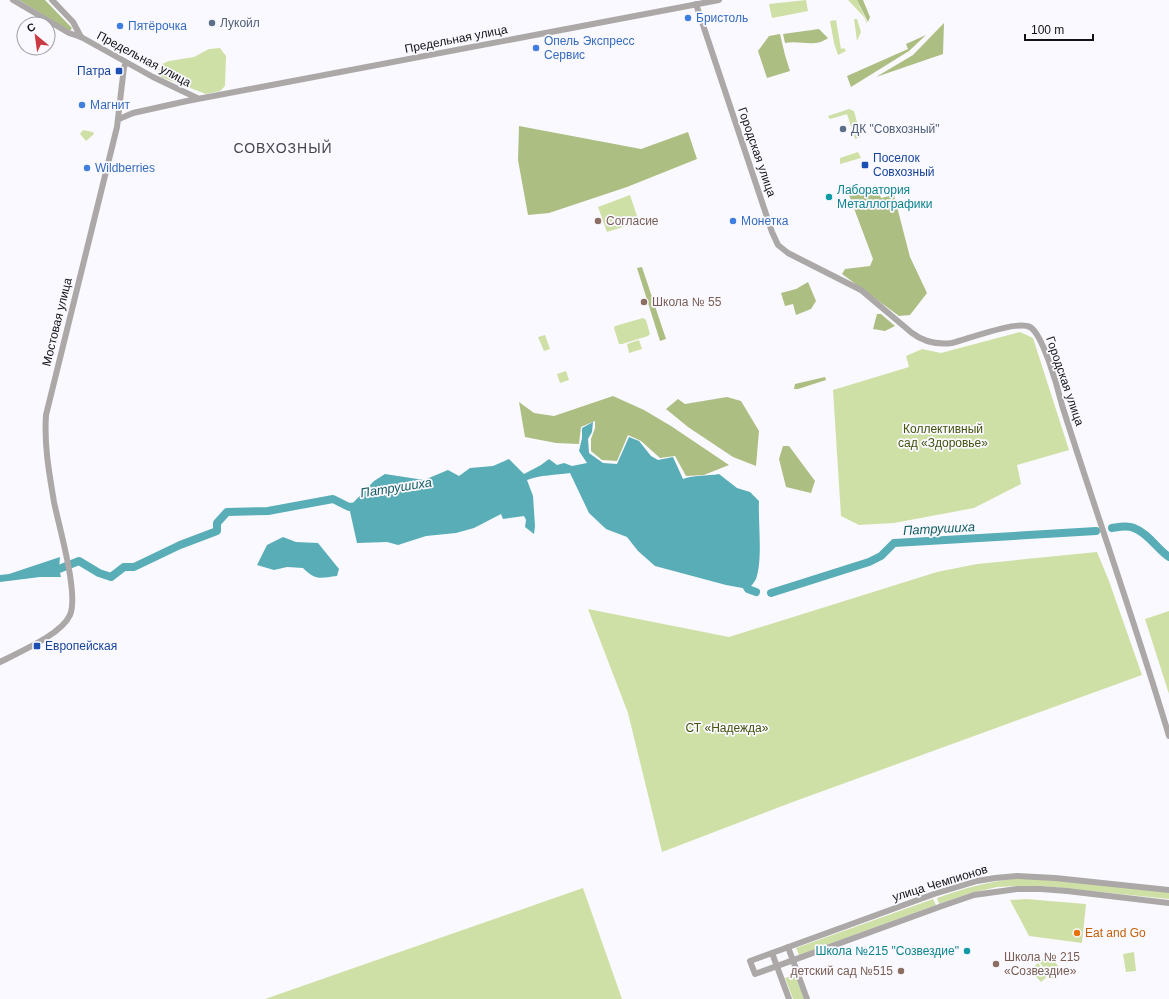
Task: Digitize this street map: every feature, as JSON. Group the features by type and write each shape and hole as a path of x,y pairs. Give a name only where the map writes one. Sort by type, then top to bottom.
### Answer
{"street":[{"name":"Предельная улица","path":"13,0 69,34 81,37 126,63 197,98"},
{"name":"Предельная улица","path":"52,0 73,22 81,37"},
{"name":"Предельная улица","path":"119,118 133,112 197,98 719,0"},
{"name":"Городская улица","path":"696,4 761,201 778,245 792,256 861,290 912,333 919,338 931,342 943,344 952,343 1014,326 1026,326 1034,330 1041,342 1054,378 1169,736"},
{"name":"Мостовая улица","path":"0,662 51,634 62,625 70,615 72,588 46,450 46,415 119,118 124,67 126,63"},
{"name":"улица Чемпионов","path":"1169,890 1055,878 1017,876 995,878 934,894 750,961 755,974 974,895 1004,890 1041,889 1169,903"},
{"path":"788,947 807,999"},
{"path":"772,953 789,999"}],"green space":[{"path":"19,0 45,0 72,28 70,31 56,22 56,16 45,16"},
{"path":"806,0 808,11 772,18 769,4"},
{"path":"848,0 857,0 867,24 864,17"},
{"path":"857,0 863,0 870,17 868,22"},
{"path":"854,19 857,19 861,32 857,41"},
{"path":"836,20 841,49 844,48 846,51 838,55 830,21"},
{"path":"944,23 943,54 876,77 913,55"},
{"path":"819,29 828,38 818,43 785,43 783,34"},
{"path":"780,34 790,71 767,78 758,51 769,36"},
{"path":"926,35 909,51 851,87 847,76 908,49 906,44"},
{"path":"220,48 226,56 225,86 220,91 206,94 161,77 159,70 162,64 169,61 194,57 209,49"},
{"path":"849,109 854,111 861,137 855,139 847,114 830,119 828,116"},
{"path":"519,126 641,149 688,132 697,159 627,187 549,213 528,215 518,160"},
{"path":"83,130 93,132 94,134 86,141 80,134"},
{"path":"858,152 861,158 840,164 840,158"},
{"path":"877,186 881,198 894,195 910,257 927,293 910,315 899,316 842,274 845,269 870,266 873,259 849,195"},
{"path":"630,195 639,222 607,232 598,207"},
{"path":"642,267 666,339 660,341 637,268"},
{"path":"808,282 816,301 811,309 796,315 793,304 785,306 781,293 796,289"},
{"path":"877,314 881,314 895,326 885,331 873,329"},
{"path":"643,318 646,320 650,334 648,336 619,344 614,328 615,326"},
{"name":"Коллективный сад «Здоровье»","path":"1020,332 1033,338 1069,450 1017,465 1021,484 974,508 894,523 859,525 841,516 833,390 909,367 906,356 922,349 941,353"},
{"path":"545,335 550,349 544,351 538,337"},
{"path":"639,340 642,349 629,353 627,344"},
{"path":"566,371 569,380 560,383 557,374"},
{"path":"825,377 826,380 794,389 795,384"},
{"path":"613,396 644,410 671,426 729,465 704,475 686,476 675,456 660,458 641,441 628,435 617,461 602,460 591,451 591,439 595,428 595,421 581,427 579,444 556,443 525,437 519,402 534,413 554,416"},
{"path":"727,397 741,401 759,431 756,466 733,457 688,427 666,409 678,399 685,404"},
{"path":"783,446 789,446 815,481 811,493 786,487 779,459"},
{"name":"СТ «Надежда»","path":"1097,552 1109,581 1142,675 790,803 662,852 628,713 588,609 729,637 937,572 977,564"},
{"path":"1169,611 1169,694 1145,619"},
{"path":"1013,879 1043,879 1169,892 1169,899 1042,886 997,887 968,894 939,904 937,898 974,886"},
{"path":"583,888 622,999 265,999"},
{"path":"933,899 936,905 799,955 796,948"},
{"path":"1026,899 1086,904 1082,943 1029,936 1010,900"},
{"path":"1134,952 1136,971 1126,972 1123,954"},
{"path":"1049,954 1062,971 1053,979 1039,962"},
{"path":"1038,963 1048,976 1041,982 1030,970"},
{"path":"795,975 804,999 793,999 785,978"}],"water":[{"path":"593,422 592,432 588,439 589,453 603,463 617,464 629,437 639,441 651,456 658,460 673,457 683,479 719,474 737,488 750,492 759,501 760,541 758,571 756,579 748,589 726,585 655,566 638,551 627,537 606,529 589,513 570,473 543,476 527,480 533,496 535,526 534,534 525,527 526,520 524,516 503,519 501,514 474,528 456,533 426,536 398,545 387,542 357,543 349,507 374,481 385,474 424,480 448,470 459,476 470,468 493,466 509,459 524,474 549,459 557,465 564,463 572,466 587,463 579,451 582,438 582,428"},
{"path":"283,537 296,542 318,543 339,569 337,576 318,578 311,575 303,568 287,567 274,570 257,565 267,545"},
{"path":"60,557 59,569 61,577 40,577 0,582 0,575 9,574"}],"waterway":[{"name":"Патрушиха","path":"50,570 59,569 79,561 99,573 111,577 124,567 134,567 180,545 217,531 217,523 227,512 268,511 333,499 349,507 359,506"},
{"name":"Патрушиха","path":"1112,528 1123,526 1139,530 1169,557"},
{"name":"Патрушиха","path":"771,593 869,562 881,556 894,543 1096,531"},
{"name":"Патрушиха","path":"743,580 748,589 756,592"}],"place":[{"name":"Бристоль","path":"688,18"},
{"name":"Лукойл","path":"212,23"},
{"name":"Пятёрочка","path":"120,26"},
{"name":"Опель Экспресс Сервис","path":"536,48"},
{"name":"Патра","path":"119,71"},
{"name":"Магнит","path":"82,105"},
{"name":"ДК \"Совхозный\"","path":"843,129"},
{"name":"Поселок Совхозный","path":"865,165"},
{"name":"Wildberries","path":"87,168"},
{"name":"Лаборатория Металлографики","path":"829,197"},
{"name":"Согласие","path":"598,221"},
{"name":"Монетка","path":"733,221"},
{"name":"Школа № 55","path":"644,302"},
{"name":"Европейская","path":"37,646"},
{"name":"Eat and Go","path":"1077,933"},
{"name":"Школа №215 \"Созвездие\"","path":"967,951"},
{"name":"Школа № 215 «Созвездие»","path":"996,964"},
{"name":"детский сад №515","path":"901,971"}],"district":[{"name":"СОВХОЗНЫЙ","path":"283,148"}]}
